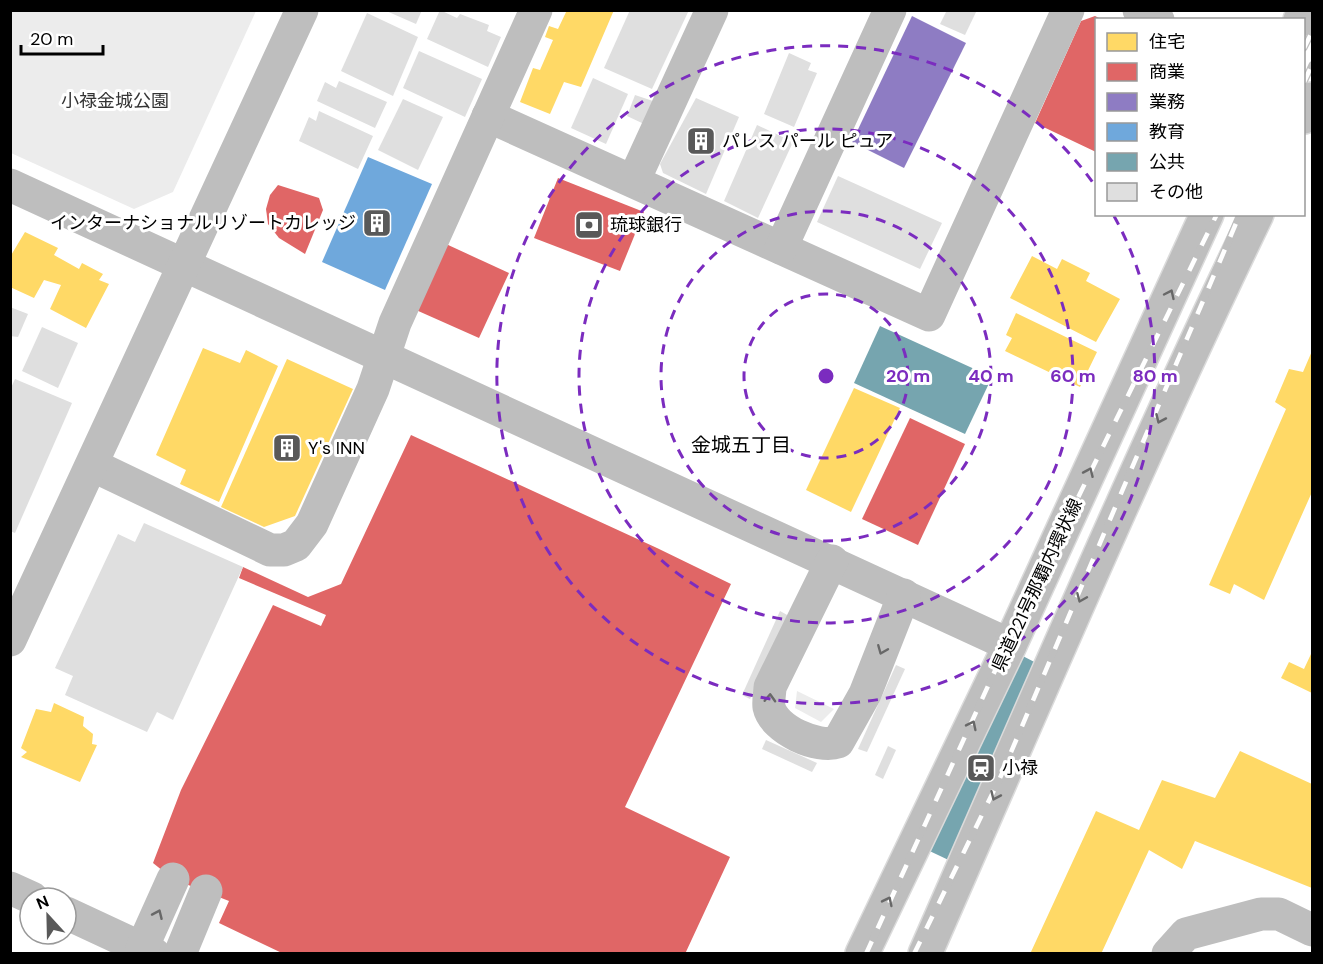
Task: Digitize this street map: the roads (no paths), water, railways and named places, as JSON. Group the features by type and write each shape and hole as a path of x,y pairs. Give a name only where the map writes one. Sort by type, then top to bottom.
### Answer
{"street":[{"path":"10,640 302,10"},
{"path":"92,465 270,550 284,550 296,545 312,524 373,389 394,323 536,10"},
{"path":"634,180 712,10"},
{"path":"781,248 890,10"},
{"path":"488,116 929,315 1068,10"},
{"path":"1139,10 1154,18"},
{"path":"1305,115 1312,99"},
{"path":"11,187 186,264 1010,645"},
{"name":"県道221号那覇内環状線","path":"862,954 1010,645 1206,216"},
{"path":"925,954 1102,548 1184,366 1256,216"},
{"path":"832,561 770,687 769,706 775,718 787,729 817,742 829,745 838,742 865,694 904,595"},
{"path":"78,919 148,951 173,879"},
{"path":"180,954 206,891"},
{"path":"1168,954 1186,934 1261,914 1279,914 1312,930"}],"railway":[{"path":"1305,46 1312,32"},
{"path":"1305,80 1312,65"},
{"path":"866,954 1019,618 1216,216"},
{"path":"914,954 1000,778 1239,216"}],"place":[{"name":"パレス パール ピュア","path":"701,141"},
{"name":"インターナショナルリゾートカレッジ","path":"377,223"},
{"name":"琉球銀行","path":"589,225"},
{"name":"Y's INN","path":"287,448"},
{"name":"小禄","path":"981,768"}],"district":[{"name":"金城五丁目","path":"741,445"}],"park label":[{"name":"小禄金城公園","path":"115,101"}]}
